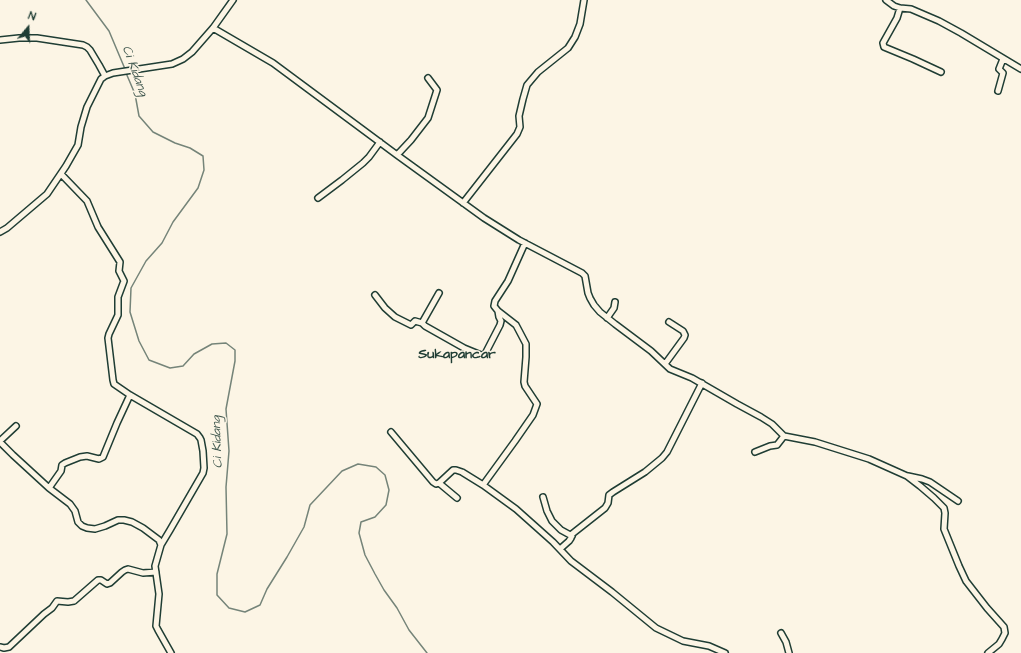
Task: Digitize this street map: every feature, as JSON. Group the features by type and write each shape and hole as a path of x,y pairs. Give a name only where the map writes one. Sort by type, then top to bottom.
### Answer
{"street":[{"path":"0,232 7,228 47,194 61,174 78,145 81,127 87,107 98,84 104,76 113,72 172,64 183,59 192,52 213,28 233,0"},
{"path":"463,203 517,134 520,127 519,116 527,85 538,72 568,48 575,38 580,24 584,0"},
{"path":"886,0 894,6 900,8 911,8 939,21 1021,69"},
{"path":"900,8 897,18 883,43 884,47 941,72"},
{"path":"213,28 273,63 484,218 525,243 582,273 585,276 588,293 594,305 607,318 651,351 670,369 702,383 770,422 784,436 815,442 869,458 907,476 920,486 944,508 944,529 966,581 987,608 1004,626 1005,633 1002,639 999,644 988,653"},
{"path":"0,40 37,38 83,45 90,50 104,76"},
{"path":"998,91 1003,73 999,69 1003,59"},
{"path":"397,155 428,118 437,90 428,78"},
{"path":"318,198 363,163 380,142"},
{"path":"61,174 87,201 98,227 120,262 119,271 124,281 118,297 118,313 108,338 113,382 116,386 130,395 197,434 201,440 203,451 203,473 161,545 155,566 160,594 156,628 171,653"},
{"path":"483,485 533,415 537,404 525,384 526,344 516,325 494,306 495,301 508,281 525,243"},
{"path":"422,323 439,293"},
{"path":"375,295 385,308 395,317 411,325 415,321 422,323 464,348 483,355 485,354 500,325 501,321 498,311"},
{"path":"607,318 612,312 615,302"},
{"path":"665,364 685,337 683,331 669,322"},
{"path":"560,549 569,541 572,534 605,508 608,504 609,495 645,472 662,458 667,452 702,383"},
{"path":"49,488 61,471 62,465 65,463 80,457 87,456 99,459 103,457 130,395"},
{"path":"16,426 0,442 49,488 70,504 75,511 78,522 86,528 95,529 106,526 118,520 132,522 157,538 161,545"},
{"path":"391,432 430,479 436,484 439,483 457,498"},
{"path":"755,452 777,445 784,436"},
{"path":"439,483 454,470 462,472 516,509 553,542 571,561 656,628 683,641 709,646 725,653"},
{"path":"907,476 930,482 958,501"},
{"path":"543,497 552,521 561,530 572,536"},
{"path":"0,647 9,647 44,614 52,609 57,601 74,601 98,580 101,580 107,584 110,583 125,570 143,573 156,572"},
{"path":"781,634 790,653"}],"waterway":[{"name":"Ci Kidang","path":"86,0 109,31 125,69"},
{"name":"Ci Kidang","path":"126,73 135,94 139,116 153,132 175,143 190,148 203,156 204,170 198,188 173,222 162,243 146,261 131,288 130,312 139,341 149,360 170,368 183,366 194,354 212,344 226,343 235,350 235,361 226,409 229,451 226,487 227,534 217,574 217,595 229,608 245,612 260,605 267,589 304,527 310,505 342,471 358,464 376,467 385,475 389,490 386,505 375,517 361,522 359,533 365,555 384,590 397,608 409,630 427,653"}],"district":[{"name":"Sukapancar","path":"457,355"}]}
